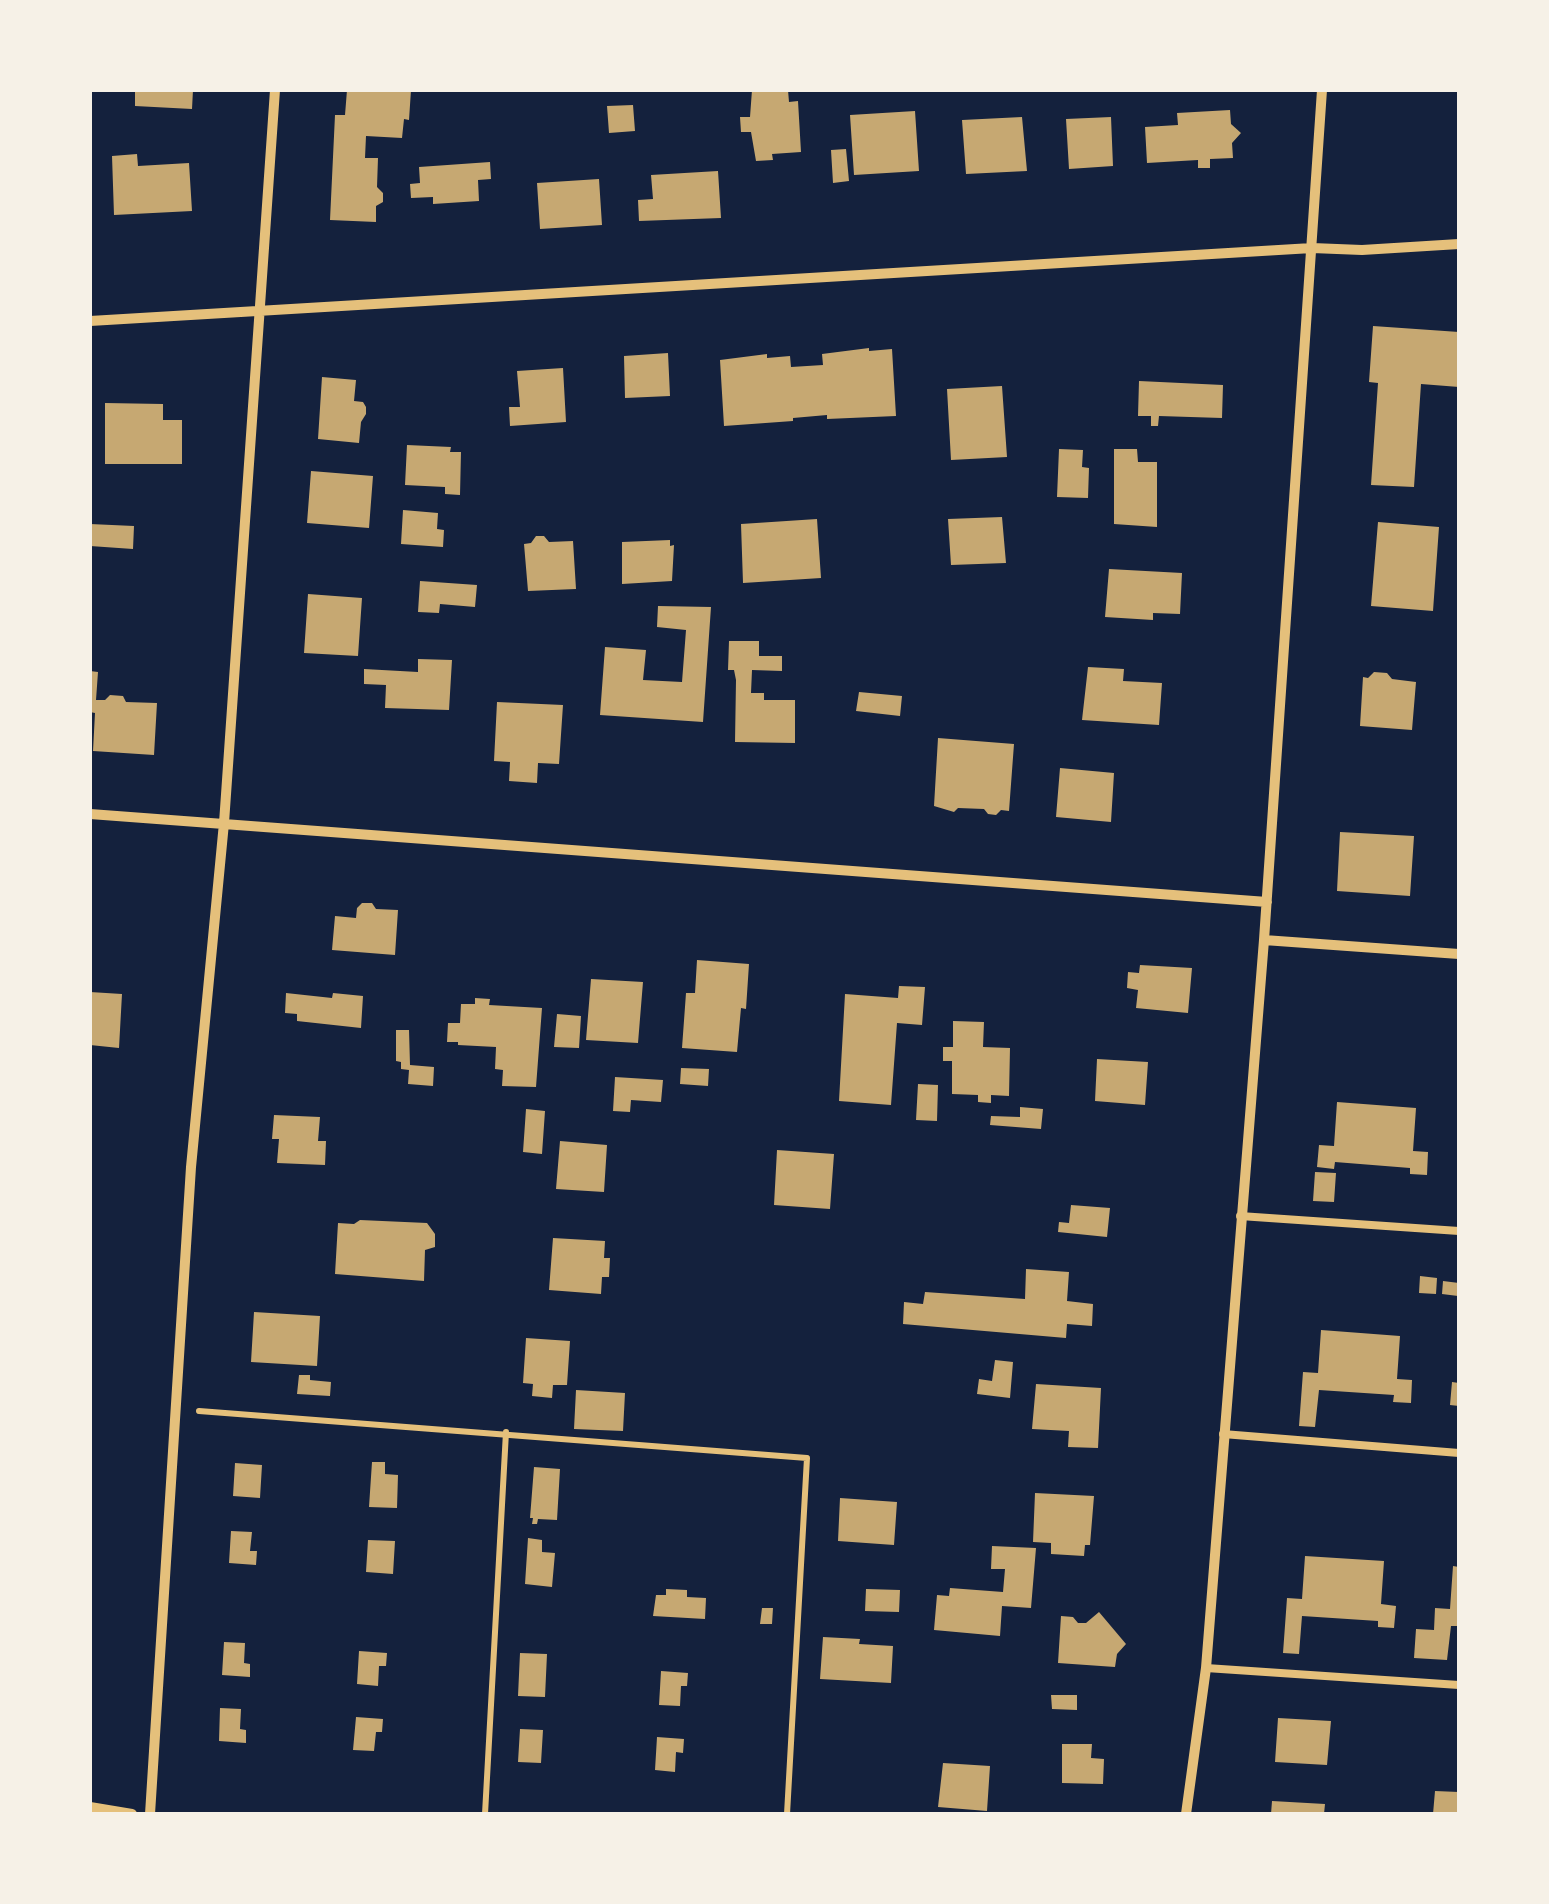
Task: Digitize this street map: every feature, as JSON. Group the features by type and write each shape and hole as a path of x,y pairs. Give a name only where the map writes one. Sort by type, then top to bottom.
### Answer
{"street":[{"path":"150,1814 192,1167 224,822 275,90"},
{"path":"1186,1814 1206,1668 1267,902 1322,90"},
{"path":"90,321 1312,248 1362,250 1459,244"},
{"path":"90,814 1267,902"},
{"path":"1264,940 1459,954"},
{"path":"90,1807 132,1814"}],"lane":[{"path":"1240,1216 1459,1231"},
{"path":"1222,1434 1459,1453"},
{"path":"1206,1668 1459,1685"}],"path":[{"path":"178,1409 807,1458 787,1814"},
{"path":"485,1814 506,1432"}],"building":[{"path":"135,90 193,90 192,109 135,106"},
{"path":"347,90 411,90 409,120 404,119 402,138 366,136 365,158 378,158 377,187 383,193 383,202 376,206 376,222 330,220 335,115 345,115"},
{"path":"752,90 788,90 789,102 798,101 801,152 772,154 773,160 756,161 751,132 741,132 740,117 750,117"},
{"path":"633,105 635,131 609,133 607,106"},
{"path":"1230,110 1231,124 1241,133 1232,143 1233,158 1210,159 1210,168 1198,168 1198,160 1147,163 1145,127 1178,125 1177,113"},
{"path":"915,111 919,171 854,175 850,115"},
{"path":"1022,117 1027,171 966,174 962,120"},
{"path":"1111,117 1113,166 1069,169 1066,119"},
{"path":"846,149 849,181 833,183 831,150"},
{"path":"137,154 138,166 189,163 192,211 114,215 112,156"},
{"path":"490,162 491,179 478,180 479,201 433,204 433,197 411,198 410,184 420,183 419,167"},
{"path":"718,171 721,218 639,221 638,200 653,199 651,175"},
{"path":"599,179 602,225 540,229 537,183"},
{"path":"1373,326 1459,332 1459,387 1421,384 1414,487 1371,485 1378,383 1369,382"},
{"path":"892,349 896,416 827,419 827,415 724,426 720,360 767,354 767,358 790,356 791,367 823,365 822,354"},
{"path":"668,353 670,396 625,398 624,356"},
{"path":"563,368 566,422 510,426 509,407 520,407 517,371"},
{"path":"322,377 356,380 354,401 363,402 366,407 359,443 318,439"},
{"path":"1139,381 1223,385 1222,418 1159,416 1158,426 1151,426 1151,416 1138,416"},
{"path":"1002,386 1007,457 951,460 947,389"},
{"path":"105,403 163,404 163,420 182,420 182,464 105,464"},
{"path":"407,445 451,447 450,452 461,452 460,495 445,494 445,487 405,485"},
{"path":"1059,449 1083,450 1082,467 1089,468 1088,498 1057,497"},
{"path":"1114,449 1137,449 1138,462 1157,462 1157,527 1114,524"},
{"path":"311,471 373,476 369,528 307,523"},
{"path":"403,510 438,513 437,529 444,530 443,547 401,544"},
{"path":"1002,517 1006,563 951,565 948,519"},
{"path":"817,519 821,578 743,583 741,524"},
{"path":"1378,522 1439,527 1433,611 1371,606"},
{"path":"90,524 134,526 133,549 90,546"},
{"path":"536,536 544,536 549,542 573,541 576,589 528,591 524,544 531,543"},
{"path":"670,540 670,546 674,545 672,581 622,584 622,542"},
{"path":"1109,569 1182,573 1180,614 1153,613 1153,620 1105,617"},
{"path":"420,581 477,585 475,607 440,604 439,613 418,612"},
{"path":"308,594 362,598 358,656 304,653"},
{"path":"658,606 711,607 703,722 600,715 605,647 646,650 643,680 682,682 686,630 657,627"},
{"path":"729,641 759,641 759,656 782,656 782,671 752,670 751,693 764,693 764,700 795,700 795,743 735,742 736,680 734,670 728,670"},
{"path":"418,659 452,660 449,710 385,708 386,685 364,684 364,669 418,672"},
{"path":"1088,667 1124,669 1123,681 1162,683 1159,725 1082,720"},
{"path":"90,671 98,672 96,700 105,700 110,695 123,696 126,702 157,703 154,755 93,751 95,713 90,712"},
{"path":"1374,672 1416,682 1412,730 1360,726 1363,677"},
{"path":"859,692 902,696 900,716 856,711"},
{"path":"497,702 563,705 559,764 538,763 537,783 509,781 510,762 494,761"},
{"path":"938,738 1014,744 1009,811 1001,810 996,815 984,809 958,808 954,812 934,806"},
{"path":"1060,768 1114,773 1111,822 1056,817"},
{"path":"1340,832 1414,836 1410,896 1337,891"},
{"path":"362,903 372,903 376,909 398,910 395,955 332,950 335,916 356,918"},
{"path":"697,960 749,964 746,1009 741,1008 737,1052 682,1048 686,993 695,993"},
{"path":"1140,965 1192,968 1188,1013 1136,1008 1138,990 1127,988 1128,972 1139,973"},
{"path":"591,979 643,982 638,1043 586,1040"},
{"path":"899,986 925,987 922,1025 897,1023 891,1105 839,1101 845,994 898,998"},
{"path":"90,992 122,994 119,1048 90,1045"},
{"path":"286,993 332,998 333,993 363,996 361,1028 297,1021 297,1014 285,1013"},
{"path":"475,998 490,999 489,1005 542,1008 536,1087 502,1086 503,1070 495,1069 496,1047 447,1042 448,1023 460,1023 461,1004 475,1004"},
{"path":"557,1014 581,1016 579,1048 554,1047"},
{"path":"953,1021 984,1022 983,1047 1010,1048 1009,1096 991,1095 991,1103 978,1102 978,1095 952,1094 952,1061 943,1061 943,1047 953,1047"},
{"path":"396,1030 409,1030 410,1065 434,1067 433,1086 408,1084 409,1070 401,1069 401,1062 396,1061"},
{"path":"1097,1059 1148,1062 1145,1105 1095,1101"},
{"path":"681,1068 709,1069 708,1086 680,1084"},
{"path":"615,1077 663,1080 661,1102 631,1100 630,1112 613,1111"},
{"path":"918,1084 938,1085 937,1121 916,1120"},
{"path":"1337,1102 1416,1108 1413,1151 1428,1152 1427,1175 1410,1174 1410,1168 1335,1162 1334,1169 1317,1167 1319,1145 1334,1146"},
{"path":"1020,1107 1043,1109 1041,1129 990,1125 991,1116 1020,1117"},
{"path":"526,1109 545,1111 542,1154 523,1152"},
{"path":"274,1115 320,1117 318,1141 326,1141 325,1165 277,1163 279,1139 272,1139"},
{"path":"560,1141 607,1145 604,1192 556,1189"},
{"path":"777,1150 834,1154 830,1209 774,1205"},
{"path":"1315,1172 1336,1173 1334,1202 1313,1201"},
{"path":"1071,1205 1110,1208 1107,1237 1058,1232 1059,1222 1069,1223"},
{"path":"360,1220 427,1223 435,1234 435,1247 425,1250 424,1281 335,1274 338,1223 354,1224"},
{"path":"553,1238 605,1241 604,1258 610,1258 609,1277 602,1277 601,1294 549,1290"},
{"path":"1026,1269 1069,1272 1067,1301 1093,1304 1092,1326 1067,1324 1066,1338 903,1324 904,1302 923,1304 925,1292 1025,1299"},
{"path":"1420,1276 1437,1278 1436,1294 1419,1293"},
{"path":"1443,1281 1459,1283 1458,1296 1442,1294"},
{"path":"254,1312 320,1316 317,1366 251,1362"},
{"path":"1321,1330 1400,1336 1397,1379 1412,1380 1411,1403 1393,1402 1394,1395 1319,1390 1315,1427 1299,1426 1303,1372 1318,1373"},
{"path":"526,1338 570,1341 567,1385 553,1385 552,1398 532,1396 533,1384 523,1383"},
{"path":"995,1360 1013,1362 1010,1398 977,1394 979,1379 992,1381"},
{"path":"299,1375 331,1382 330,1396 297,1394"},
{"path":"1452,1382 1459,1383 1459,1406 1450,1405"},
{"path":"1036,1384 1101,1388 1098,1448 1068,1447 1069,1431 1032,1429"},
{"path":"576,1390 625,1393 623,1431 574,1429"},
{"path":"372,1462 385,1462 385,1474 398,1475 397,1508 369,1507"},
{"path":"235,1463 262,1465 260,1498 233,1496"},
{"path":"534,1467 560,1469 557,1520 538,1519 537,1524 532,1524"},
{"path":"1035,1493 1094,1496 1090,1545 1085,1545 1084,1556 1051,1554 1051,1543 1033,1542"},
{"path":"840,1498 897,1502 894,1545 838,1541"},
{"path":"231,1531 252,1532 250,1551 257,1551 256,1565 229,1563"},
{"path":"528,1538 542,1540 542,1552 555,1553 552,1587 525,1584"},
{"path":"368,1540 395,1541 393,1574 366,1572"},
{"path":"992,1546 1036,1548 1031,1608 1002,1606 1000,1636 934,1630 937,1595 949,1596 950,1588 1003,1592 1005,1569 991,1569"},
{"path":"1305,1556 1384,1561 1381,1604 1396,1606 1394,1628 1378,1627 1378,1621 1302,1616 1299,1654 1283,1653 1287,1598 1302,1599"},
{"path":"1453,1566 1459,1567 1459,1626 1451,1626 1447,1660 1414,1658 1416,1629 1434,1630 1435,1608 1450,1609"},
{"path":"666,1589 687,1590 687,1597 706,1598 705,1619 653,1616 656,1595 666,1595"},
{"path":"866,1589 900,1590 899,1612 865,1611"},
{"path":"762,1608 773,1608 772,1624 760,1624"},
{"path":"1099,1612 1126,1644 1117,1654 1115,1667 1058,1663 1061,1616 1086,1623"},
{"path":"823,1637 893,1646 891,1683 820,1679"},
{"path":"224,1642 245,1643 244,1663 250,1664 250,1677 222,1675"},
{"path":"359,1651 387,1653 386,1666 379,1666 378,1686 357,1684"},
{"path":"520,1653 547,1654 545,1697 518,1696"},
{"path":"661,1671 688,1673 687,1686 681,1686 680,1706 659,1705"},
{"path":"1051,1695 1077,1695 1077,1710 1052,1709"},
{"path":"220,1708 241,1709 240,1729 246,1730 246,1743 219,1741"},
{"path":"356,1717 383,1719 382,1732 376,1732 374,1751 353,1750"},
{"path":"1278,1718 1331,1721 1327,1765 1275,1762"},
{"path":"520,1729 543,1730 541,1763 518,1762"},
{"path":"657,1737 684,1739 683,1753 676,1752 675,1772 655,1770"},
{"path":"1062,1744 1092,1744 1091,1758 1104,1759 1103,1784 1062,1783"},
{"path":"943,1763 990,1766 987,1811 938,1807"},
{"path":"1435,1791 1459,1792 1459,1814 1433,1814"},
{"path":"1272,1801 1325,1804 1324,1814 1271,1814"}]}
